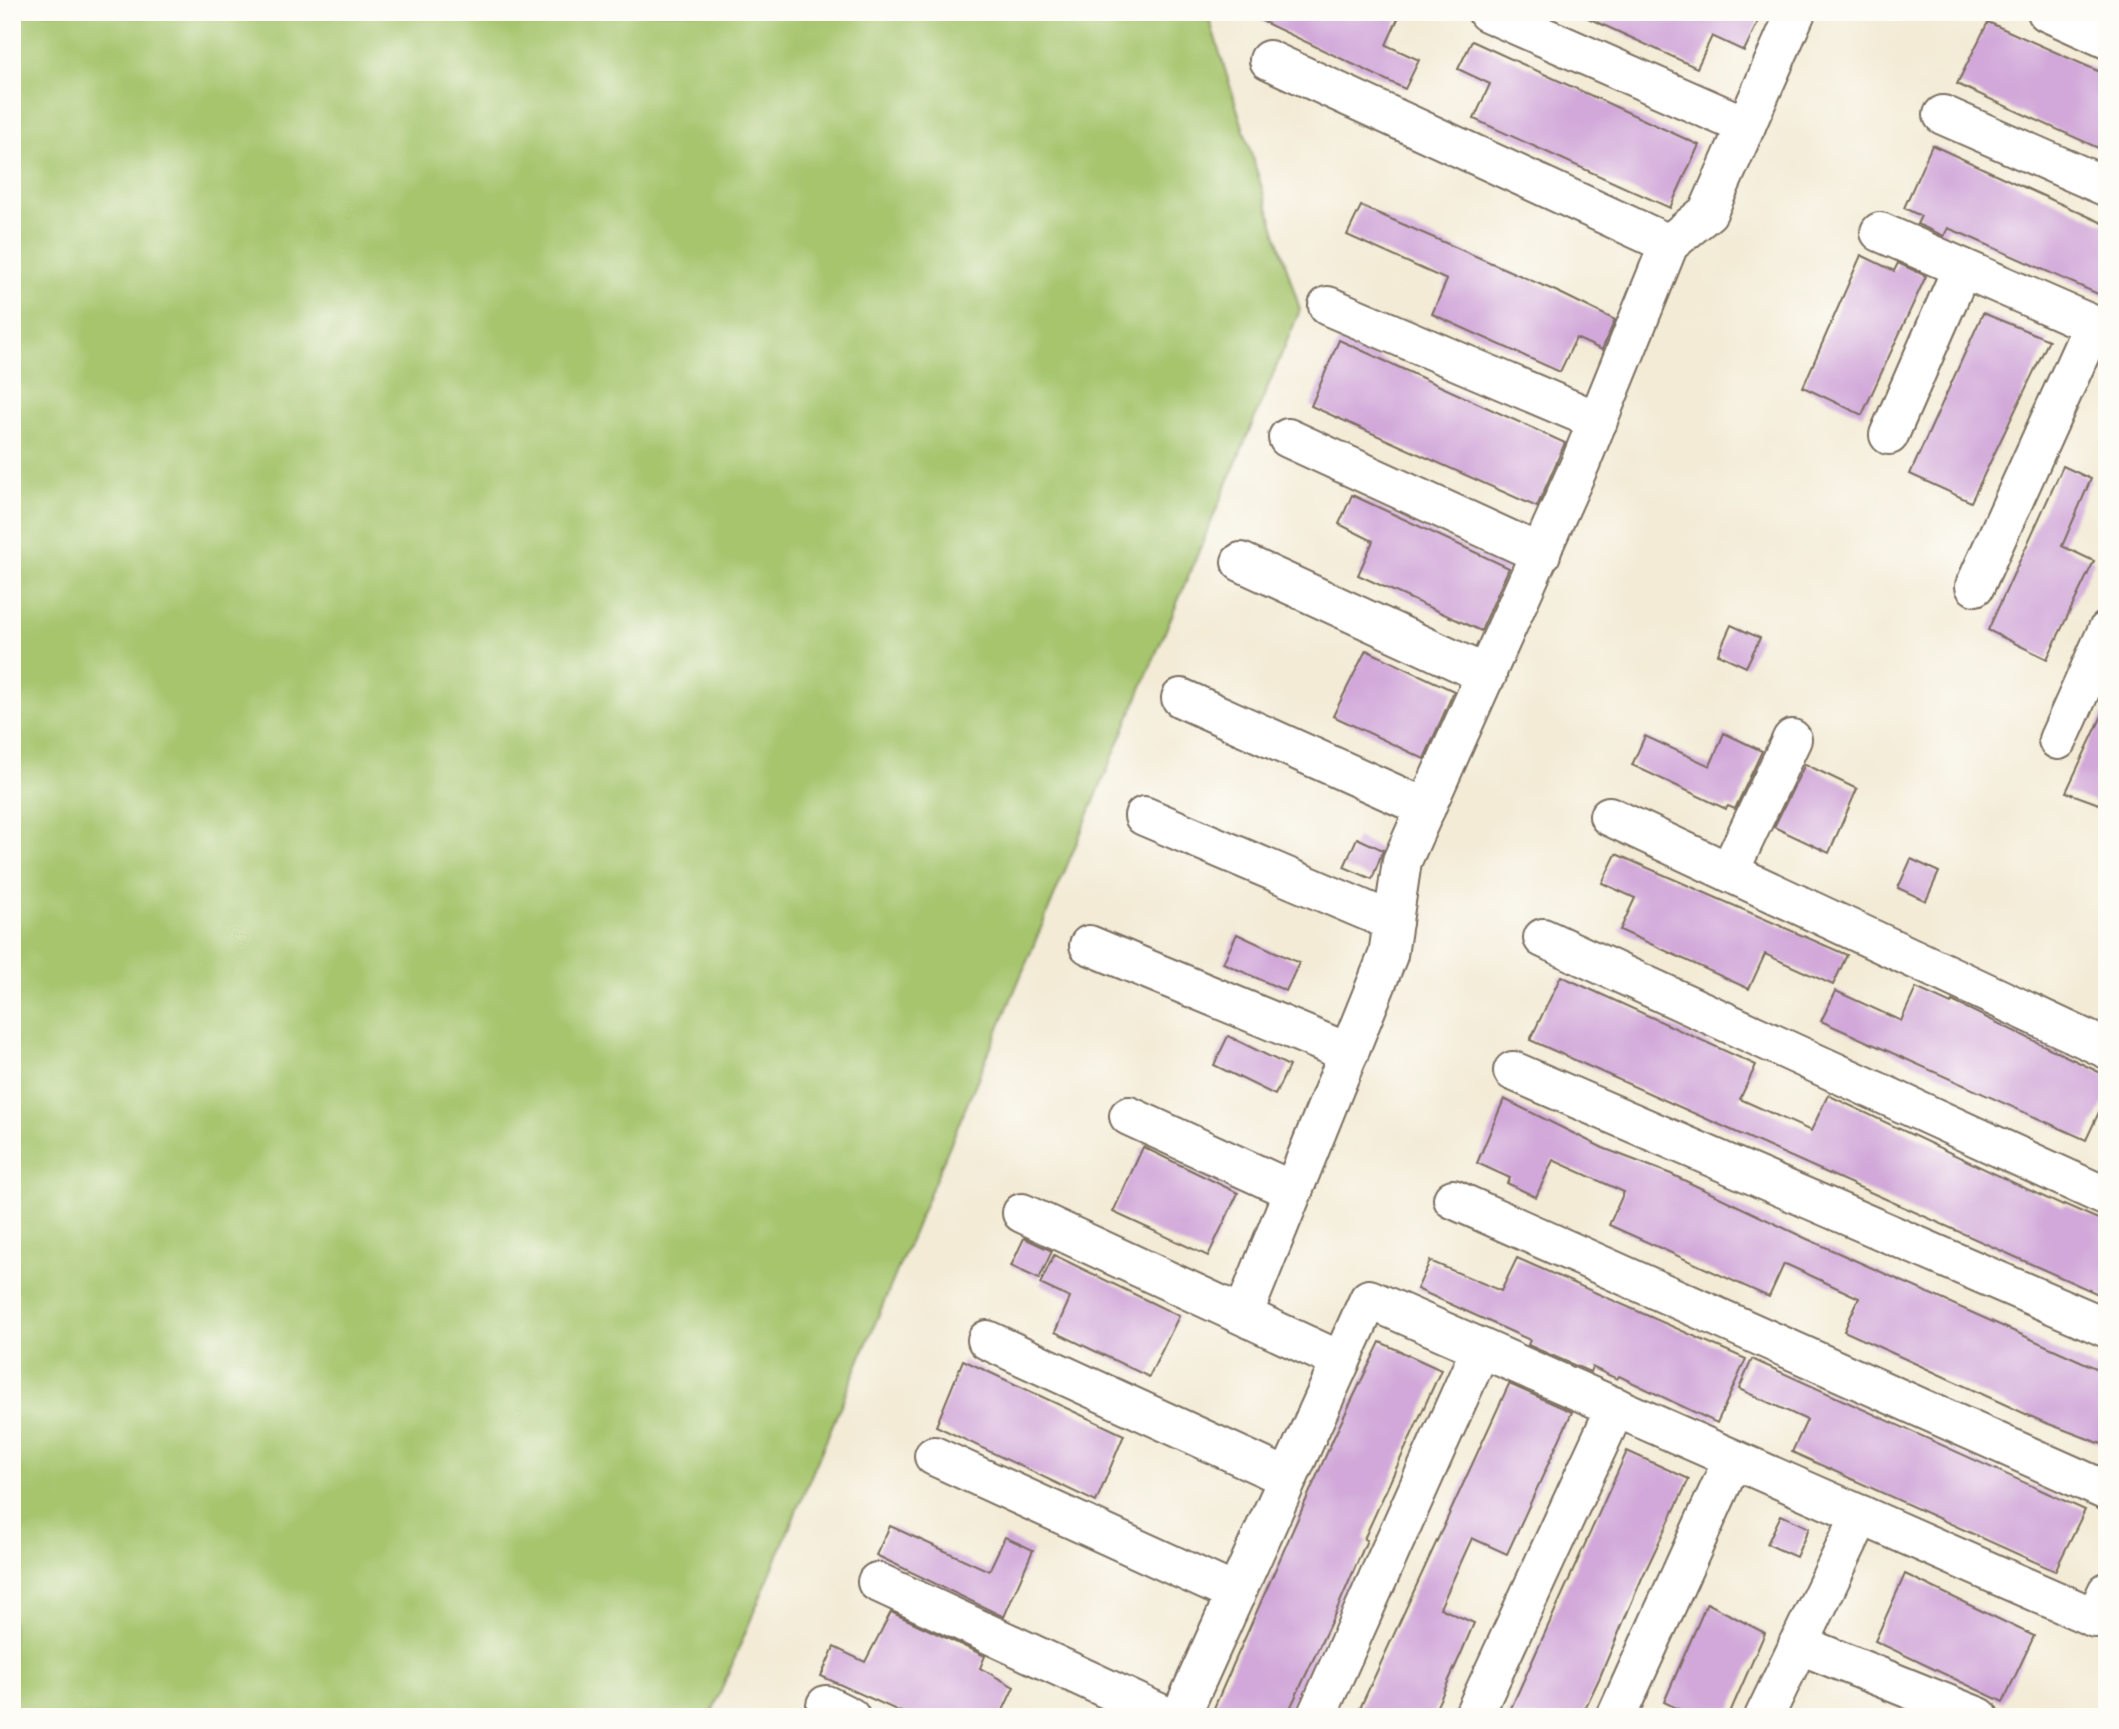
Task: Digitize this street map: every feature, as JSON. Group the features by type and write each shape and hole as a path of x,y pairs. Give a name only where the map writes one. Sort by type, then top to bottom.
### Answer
{"street":[{"path":"1487,12 1746,127"},
{"path":"1243,1315 1388,955 1402,861 1541,554 1669,244 1708,212 1796,12"},
{"path":"2047,12 2107,39"},
{"path":"1269,60 1669,244"},
{"path":"1943,115 2107,187"},
{"path":"1880,232 2100,328 1975,586"},
{"path":"1889,435 1962,268"},
{"path":"1328,306 1598,421"},
{"path":"1288,438 1541,554"},
{"path":"1241,562 1487,675"},
{"path":"2058,740 2107,631"},
{"path":"1181,698 1426,808"},
{"path":"1728,872 1792,738"},
{"path":"1144,816 1393,922"},
{"path":"1609,816 2107,1049"},
{"path":"1543,938 2107,1197"},
{"path":"1089,945 1349,1053"},
{"path":"1513,1072 2107,1328"},
{"path":"1129,1116 1293,1191"},
{"path":"1453,1199 2107,1491"},
{"path":"1022,1213 1341,1361"},
{"path":"1180,1717 1369,1298 2095,1618 2107,1592"},
{"path":"987,1339 1288,1478"},
{"path":"1316,1717 1481,1348"},
{"path":"1473,1717 1616,1407"},
{"path":"934,1456 1236,1594"},
{"path":"1616,1717 1733,1459"},
{"path":"1764,1717 1861,1515"},
{"path":"877,1582 1168,1717"},
{"path":"1798,1644 1979,1717"}],"green space":[{"path":"12,12 1207,12 1300,310 710,1717 12,1717"}],"building":[{"path":"1243,12 1401,12 1386,45 1419,60 1405,89"},
{"path":"1575,12 1737,12 1758,22 1744,51 1712,36 1697,68"},
{"path":"1988,22 2107,75 2107,152 1957,84"},
{"path":"1472,41 1699,145 1670,208 1474,119 1490,84 1458,69"},
{"path":"1932,145 2107,225 2107,298 1948,228 1944,236 1917,224 1921,216 1904,208"},
{"path":"1361,206 1560,293 1615,320 1602,350 1576,338 1560,372 1432,314 1447,280 1347,235"},
{"path":"1861,255 1894,271 1898,263 1926,276 1862,415 1803,387"},
{"path":"1983,313 2049,340 1971,502 1910,474"},
{"path":"1339,340 1565,443 1537,507 1311,406"},
{"path":"2063,466 2091,479 2062,546 2094,561 2047,659 1988,630"},
{"path":"1352,495 1509,568 1481,631 1358,575 1373,541 1339,524"},
{"path":"1731,625 1760,638 1746,667 1718,654"},
{"path":"1366,650 1454,691 1424,759 1333,716"},
{"path":"2107,705 2107,807 2066,792"},
{"path":"1724,733 1762,751 1735,809 1728,806 1726,809 1632,765 1645,736 1710,766"},
{"path":"1805,764 1857,789 1829,853 1774,827"},
{"path":"1357,838 1383,850 1372,879 1344,867"},
{"path":"1616,854 1847,955 1833,985 1765,954 1749,989 1620,930 1635,898 1602,883"},
{"path":"1911,859 1939,872 1926,901 1898,888"},
{"path":"1237,934 1299,963 1286,991 1223,963"},
{"path":"1561,976 1756,1065 1740,1099 1811,1131 1828,1095 2063,1206 2064,1204 2107,1223 2107,1298 1530,1040"},
{"path":"1916,988 1951,1004 1952,1001 2107,1076 2107,1095 2086,1140 1821,1021 1836,991 1901,1021"},
{"path":"1228,1036 1289,1066 1275,1095 1214,1065"},
{"path":"1504,1099 1603,1148 1671,1174 1805,1238 2107,1373 2107,1446 2041,1421 1844,1331 1859,1298 1788,1265 1784,1264 1769,1297 1609,1225 1624,1192 1553,1160 1536,1197 1507,1183 1510,1178 1477,1163"},
{"path":"1143,1147 1238,1193 1208,1256 1113,1212"},
{"path":"1024,1238 1052,1251 1039,1279 1011,1266"},
{"path":"1054,1255 1179,1316 1149,1377 1055,1332 1070,1298 1040,1284"},
{"path":"1517,1258 1746,1359 1717,1423 1619,1376 1617,1379 1592,1367 1590,1372 1528,1345 1530,1340 1417,1289 1430,1261 1501,1291"},
{"path":"1380,1342 1441,1370 1364,1539 1367,1540 1338,1607 1286,1717 1210,1717 1334,1437"},
{"path":"1752,1359 2085,1510 2055,1571 1792,1452 1807,1420 1739,1389"},
{"path":"963,1360 1124,1435 1096,1502 936,1426"},
{"path":"1509,1384 1572,1412 1507,1554 1472,1538 1440,1608 1474,1623 1432,1717 1356,1717"},
{"path":"1627,1451 1689,1479 1642,1578 1599,1679 1581,1717 1507,1717"},
{"path":"1781,1515 1809,1528 1796,1557 1767,1544"},
{"path":"890,1526 989,1571 1005,1537 1033,1550 1004,1617 876,1555"},
{"path":"1905,1574 2034,1636 2003,1702 1875,1641"},
{"path":"1707,1603 1765,1633 1728,1717 1695,1717 1664,1702"},
{"path":"891,1612 985,1656 980,1668 1014,1687 1000,1717 912,1717 821,1676 834,1647 865,1662"}]}
